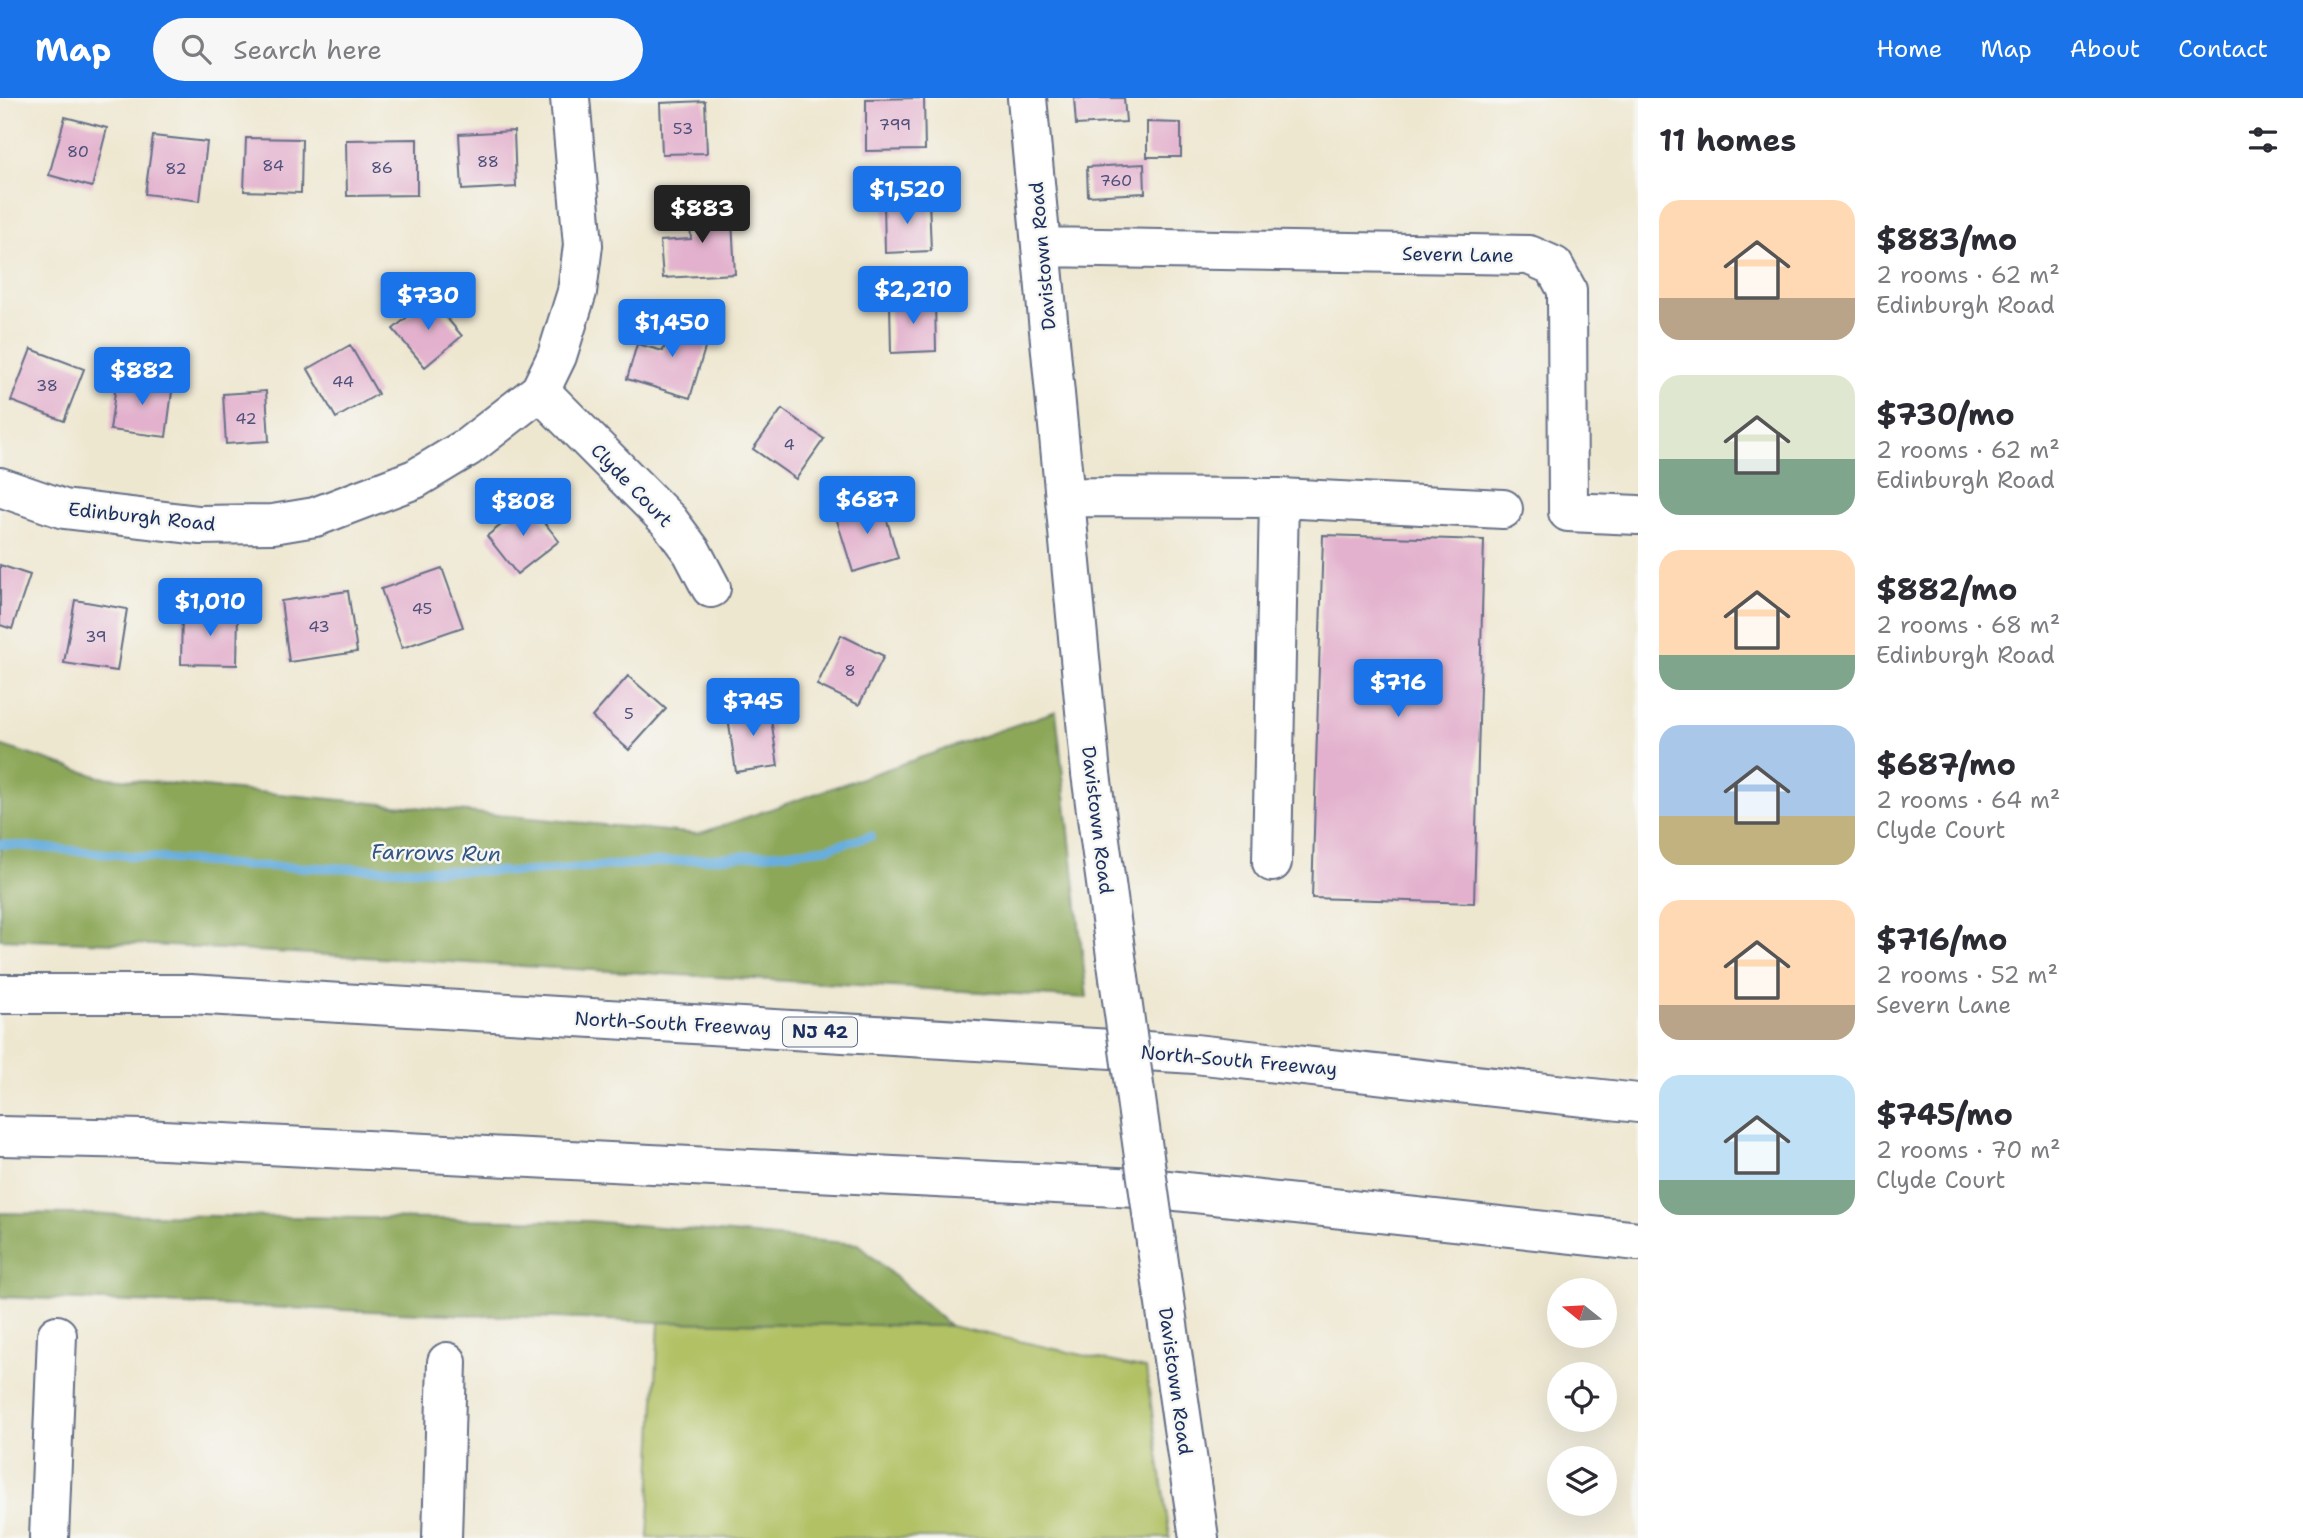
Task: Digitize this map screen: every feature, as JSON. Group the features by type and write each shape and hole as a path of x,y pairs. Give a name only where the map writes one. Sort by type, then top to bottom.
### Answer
{"main road":[{"name":"Edinburgh Road","path":"0,487 64,509 199,525 273,524 315,517 415,479 468,447 540,391 557,356 577,292 583,245 570,98"},
{"name":"Davistown Road","path":"1027,98 1091,774 1199,1538"},
{"name":"Severn Lane","path":"1041,247 1529,255 1554,266 1567,290 1568,512 1638,515"},
{"name":"Clyde Court","path":"540,391 669,522 692,552 711,587"},
{"path":"1065,497 1279,498 1503,509"},
{"path":"1272,862 1279,498"},
{"name":"North-South Freeway","path":"0,994 190,994 1195,1054 1638,1102"},
{"path":"0,1136 143,1139 1158,1189 1638,1241"},
{"path":"49,1538 57,1335"},
{"path":"442,1538 447,1362"}],"green space":[{"path":"1056,711 1087,998 116,943 0,939 0,745 100,777 698,834"},
{"path":"0,1213 589,1221 858,1244 950,1326 659,1322 0,1297"},
{"path":"659,1322 950,1326 1146,1369 1170,1538 648,1538"}],"building":[{"path":"924,98 925,150 866,151 866,99"},
{"path":"1074,98 1124,98 1126,122 1076,125"},
{"path":"705,101 707,153 662,154 660,103"},
{"path":"65,117 107,128 92,187 49,175"},
{"path":"1147,122 1181,123 1181,157 1147,157"},
{"path":"514,131 516,187 462,190 459,134"},
{"path":"153,136 207,142 200,201 145,194"},
{"path":"246,138 302,139 301,193 244,191"},
{"path":"417,139 417,195 347,196 346,140"},
{"path":"1144,164 1145,193 1088,196 1087,167"},
{"path":"929,200 931,251 885,253 884,201"},
{"path":"731,203 735,274 663,278 660,241 691,239 689,206"},
{"path":"430,298 462,336 425,367 393,329"},
{"path":"935,300 936,351 891,353 890,302"},
{"path":"673,317 711,328 690,398 627,379 637,344 663,351"},
{"path":"350,345 378,394 336,418 308,369"},
{"path":"31,349 84,369 64,421 11,401"},
{"path":"117,377 173,384 166,437 110,430"},
{"path":"266,391 269,441 226,444 223,394"},
{"path":"782,409 824,439 796,479 753,449"},
{"path":"881,500 898,558 853,572 835,514"},
{"path":"529,503 559,541 517,574 487,536"},
{"path":"1323,535 1484,540 1474,903 1312,898"},
{"path":"0,565 30,575 12,629 0,625"},
{"path":"442,568 463,627 402,648 381,589"},
{"path":"348,591 357,652 289,662 281,601"},
{"path":"75,600 127,609 117,671 64,663"},
{"path":"182,611 238,612 237,665 181,664"},
{"path":"841,635 884,656 859,705 817,685"},
{"path":"628,676 666,709 629,750 592,717"},
{"path":"769,705 778,766 736,772 727,711"}],"waterway":[{"name":"Farrows Run","path":"0,844 246,866 524,872 783,853 827,848 871,836"}]}
